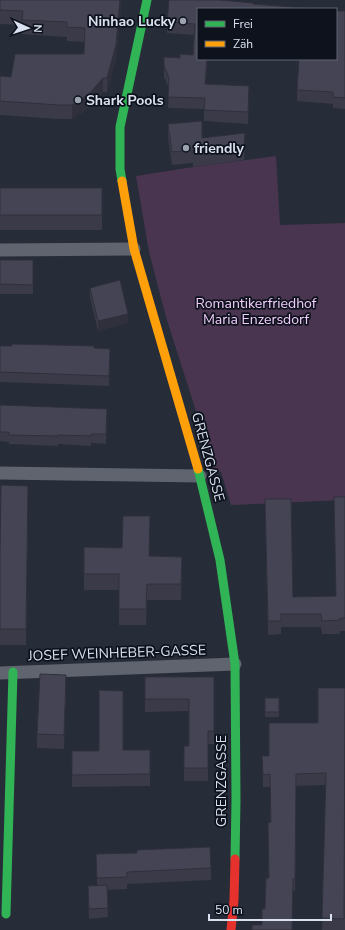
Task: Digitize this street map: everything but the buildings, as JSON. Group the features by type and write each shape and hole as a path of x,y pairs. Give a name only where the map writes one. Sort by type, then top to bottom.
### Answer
{"street":[{"name":"GRENZGASSE","path":"147,0 120,127 120,169 134,249 200,476 220,560 235,664 236,800 234,900 231,930"},
{"path":"0,250 134,249"},
{"path":"0,473 200,476"},
{"name":"JOSEF WEINHEBER-GASSE","path":"7,672 235,664"},
{"path":"6,914 7,672"}],"green space":[{"name":"Romantikerfriedhof Maria Enzersdorf","path":"276,156 280,225 345,223 345,500 231,505 221,472 215,471 166,317 149,252 136,176"}],"traffic: fast":[{"path":"122,181 120,169 120,127 147,0"},
{"path":"198,469 220,560 235,664 235,859"},
{"path":"6,914 13,672"}],"traffic: slow":[{"path":"122,181 134,249 198,469"}],"traffic: jam":[{"path":"231,930 234,900 235,859"}],"place":[{"name":"Ninhao Lucky","path":"183,21"},
{"name":"Shark Pools","path":"78,100"},
{"name":"friendly","path":"186,148"}]}
